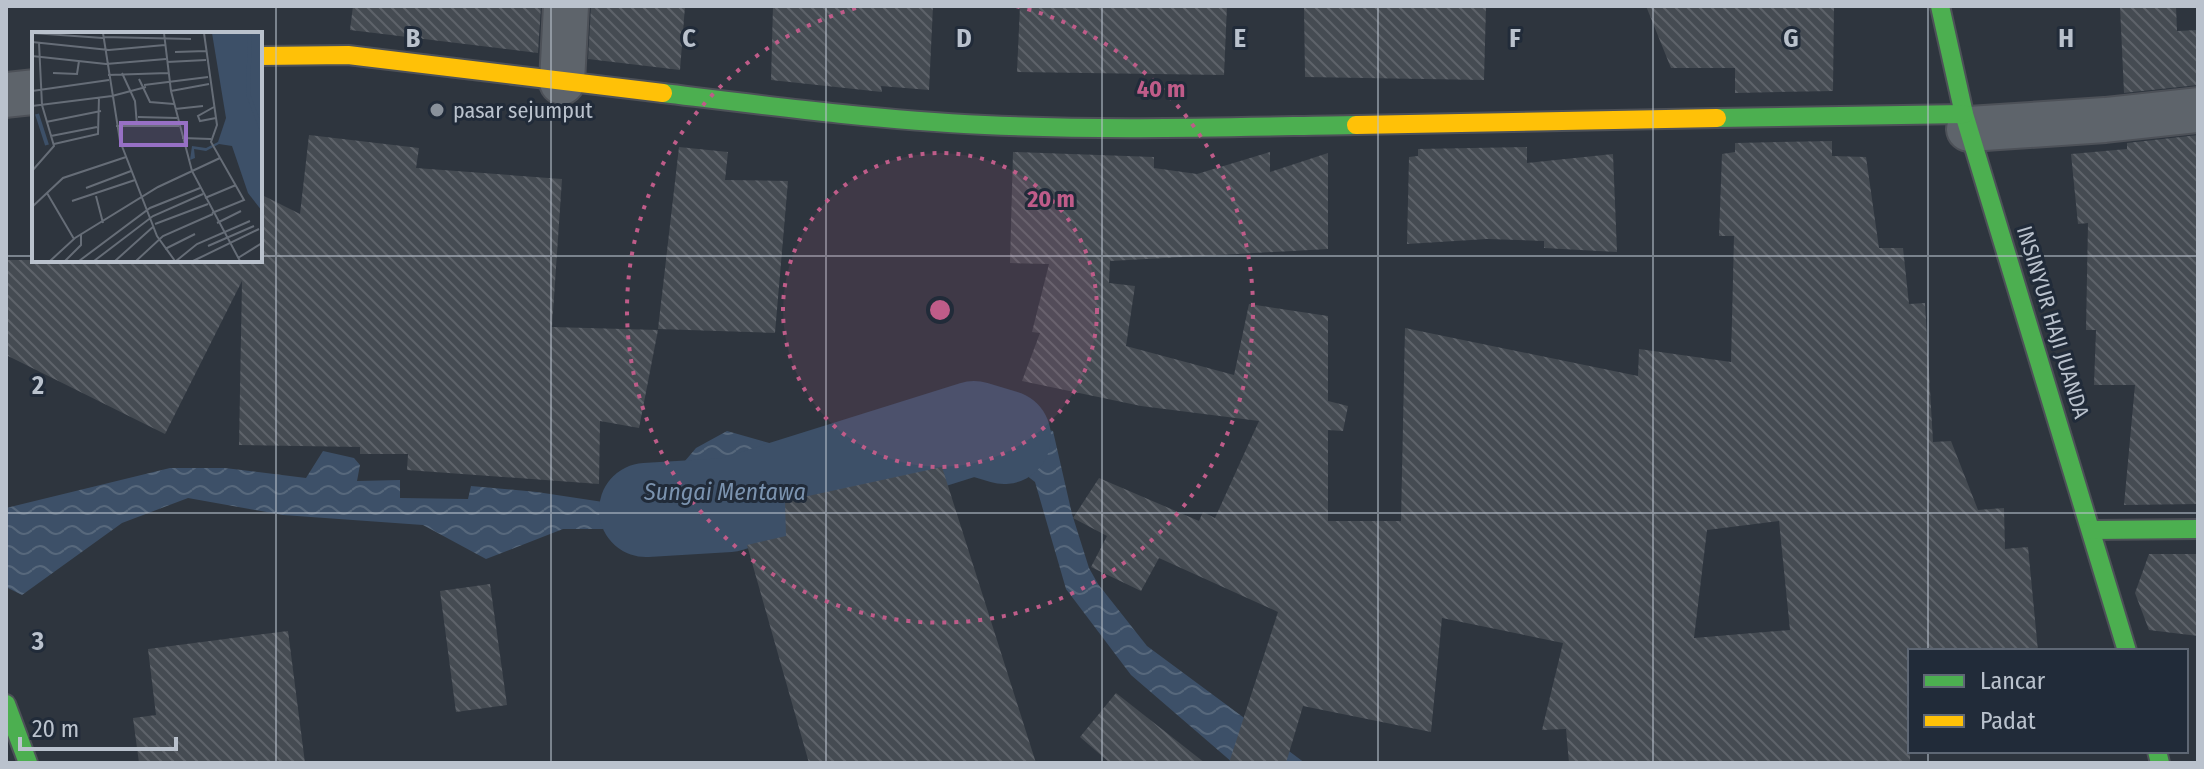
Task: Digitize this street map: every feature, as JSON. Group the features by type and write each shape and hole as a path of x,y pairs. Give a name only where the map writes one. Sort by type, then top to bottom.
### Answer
{"street":[{"path":"562,82 566,6"},
{"name":"INSINYUR HAJI JUANDA","path":"1940,6 1967,122 2126,649"},
{"path":"262,56 348,55 903,119 1009,126 1120,129 1967,122 2105,120 2198,110"},
{"path":"6,95 32,92"},
{"path":"2091,530 2198,529"},
{"path":"6,704 28,763"}],"water":[{"path":"955,407 1053,431 1072,514 1089,568 1098,584 1147,646 1305,763 1233,763 1131,675 1066,589 1035,482 991,448 939,447 878,474 883,424"},
{"name":"Sungai Mentawa","path":"727,431 773,444 777,531 739,538 738,549 694,545 660,529 563,529 486,559 423,525 283,515 188,498 122,523 22,595 6,587 6,508 170,468 225,468 306,478 323,451 354,458 360,465 357,481 400,480 400,498 468,499 471,486 603,502 662,488 696,448"}],"building":[{"path":"353,6 541,6 538,53 350,30"},
{"path":"591,6 685,6 680,70 588,59"},
{"path":"773,6 933,6 929,90 881,86 882,92 771,80"},
{"path":"1020,6 1227,6 1224,75 1017,72"},
{"path":"1304,6 1486,6 1484,80 1305,77"},
{"path":"1646,6 1834,6 1833,91 1735,93 1735,68 1671,68"},
{"path":"2120,6 2176,6 2177,31 2198,30 2198,85 2124,93"},
{"path":"309,135 419,148 416,168 562,179 552,327 658,330 639,428 600,421 599,484 407,470 408,454 360,454 360,447 239,445 242,281 165,434 6,355 6,260 262,262 262,195 300,214"},
{"path":"2198,135 2198,504 2124,505 2135,385 2094,385 2096,330 2086,330 2088,223 2078,224 2071,154 2127,149 2127,143"},
{"path":"1832,141 1832,156 1866,157 1879,248 1903,248 1909,304 1925,303 1933,442 1951,441 1978,510 2004,508 2005,549 2028,547 2038,649 1908,649 1910,763 1569,763 1566,729 1542,730 1563,643 1442,618 1431,732 1303,706 1286,763 1229,763 1278,612 1159,558 1141,591 1091,567 1107,536 1073,518 1099,478 1199,521 1203,512 1215,518 1259,421 1141,406 1022,381 1040,333 1032,332 1049,264 1010,263 1013,152 1154,157 1154,168 1197,174 1270,152 1270,172 1328,153 1328,249 1110,261 1109,283 1135,286 1126,346 1234,375 1249,304 1328,316 1328,401 1348,406 1343,431 1328,430 1328,521 1401,521 1405,328 1638,376 1639,349 1731,362 1734,236 1719,236 1722,154 1735,152 1735,143","holes":["1779,521 1790,630 1694,638 1707,530"]},
{"path":"679,147 728,152 725,180 788,181 775,333 658,329"},
{"path":"1527,147 1527,163 1613,154 1617,252 1544,248 1544,241 1487,239 1407,244 1409,157 1418,156 1418,149"},
{"path":"942,467 1036,763 809,763 747,545 786,536 785,501"},
{"path":"2149,554 2198,554 2198,636 2149,630 2135,593"},
{"path":"490,584 507,705 456,712 440,591"},
{"path":"288,631 305,763 139,763 133,718 156,715 148,649"},
{"path":"1116,693 1205,763 1110,763 1080,737"}],"waterway":[{"name":"Sungai Mentawa","path":"646,510 729,505 974,428 1004,437"}],"traffic: fast":[{"path":"1940,6 1964,114 2126,649"},
{"path":"663,93 783,108 985,125 1124,128 1356,125"},
{"path":"1717,118 1964,114"},
{"path":"2091,530 2198,529"},
{"path":"6,704 28,763"},
{"path":"2158,753 2160,763"}],"traffic: slow":[{"path":"262,56 348,55 663,93"},
{"path":"1356,125 1717,118"}],"place":[{"name":"pasar sejumput","path":"437,110"}]}
